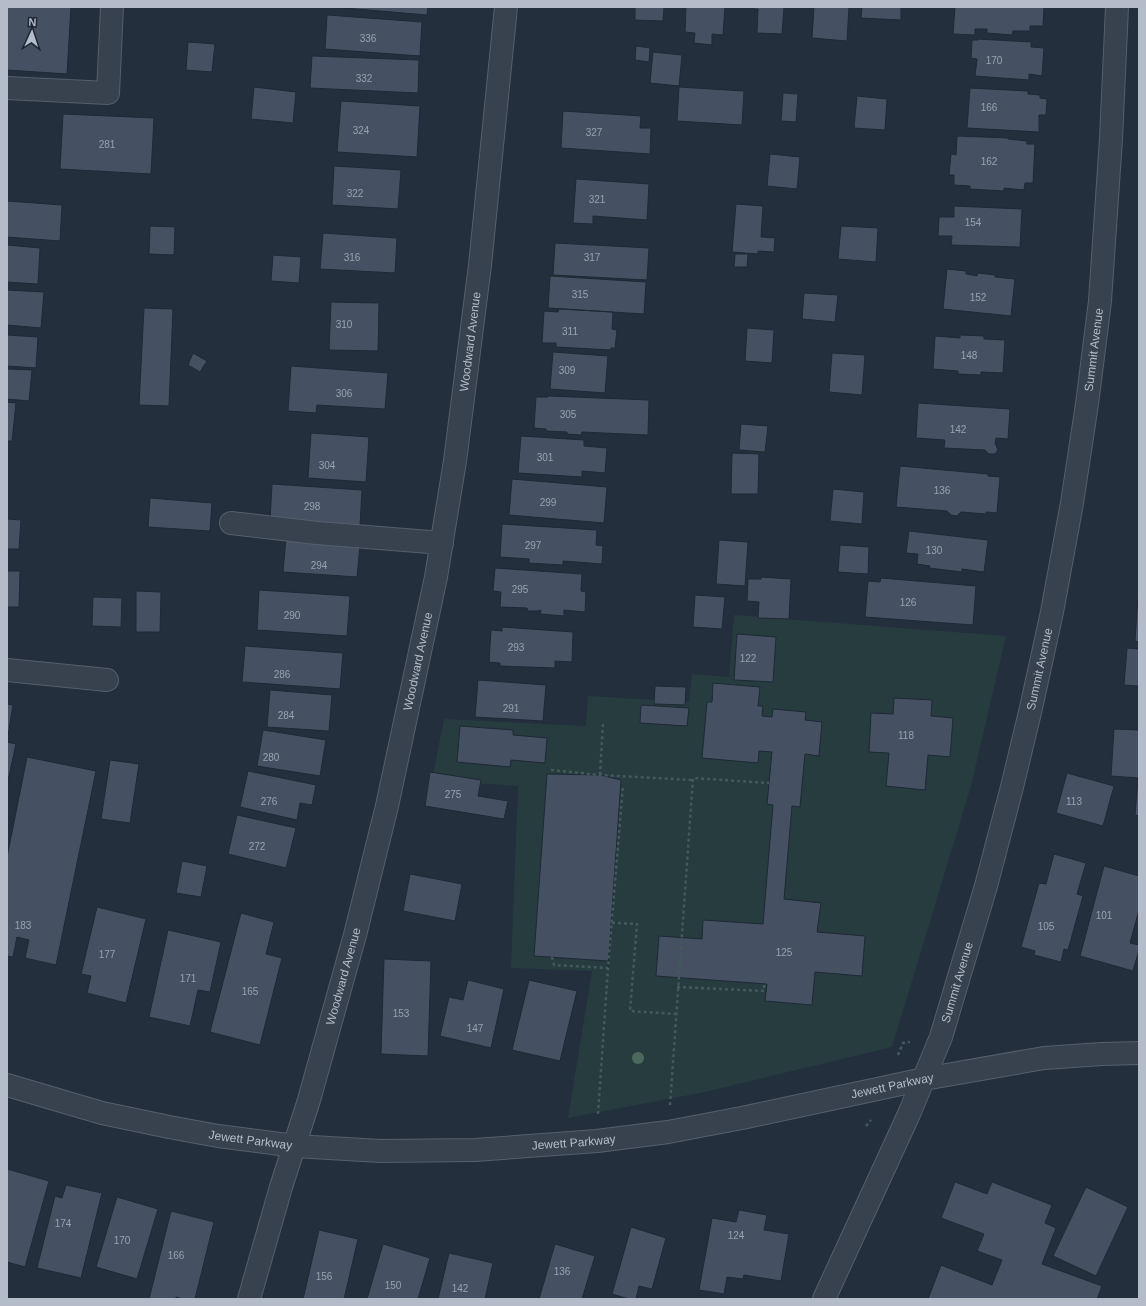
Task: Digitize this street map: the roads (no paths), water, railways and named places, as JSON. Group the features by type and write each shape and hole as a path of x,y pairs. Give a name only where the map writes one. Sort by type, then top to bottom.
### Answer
{"street":[{"path":"7,88 108,93 112,7"},
{"name":"Woodward Avenue","path":"249,1299 310,1100 353,942 387,806 436,577 455,461 479,272 506,7"},
{"name":"Summit Avenue","path":"824,1299 924,1079 941,1037 986,886 1012,787 1042,657 1072,503 1087,404 1100,301 1111,139 1117,7"},
{"path":"231,523 317,533 442,543"},
{"path":"7,670 107,680"},
{"name":"Jewett Parkway","path":"7,1085 102,1113 218,1136 295,1146 380,1151 475,1150 597,1141 668,1132 742,1118 924,1079 1044,1058 1139,1053"}]}
